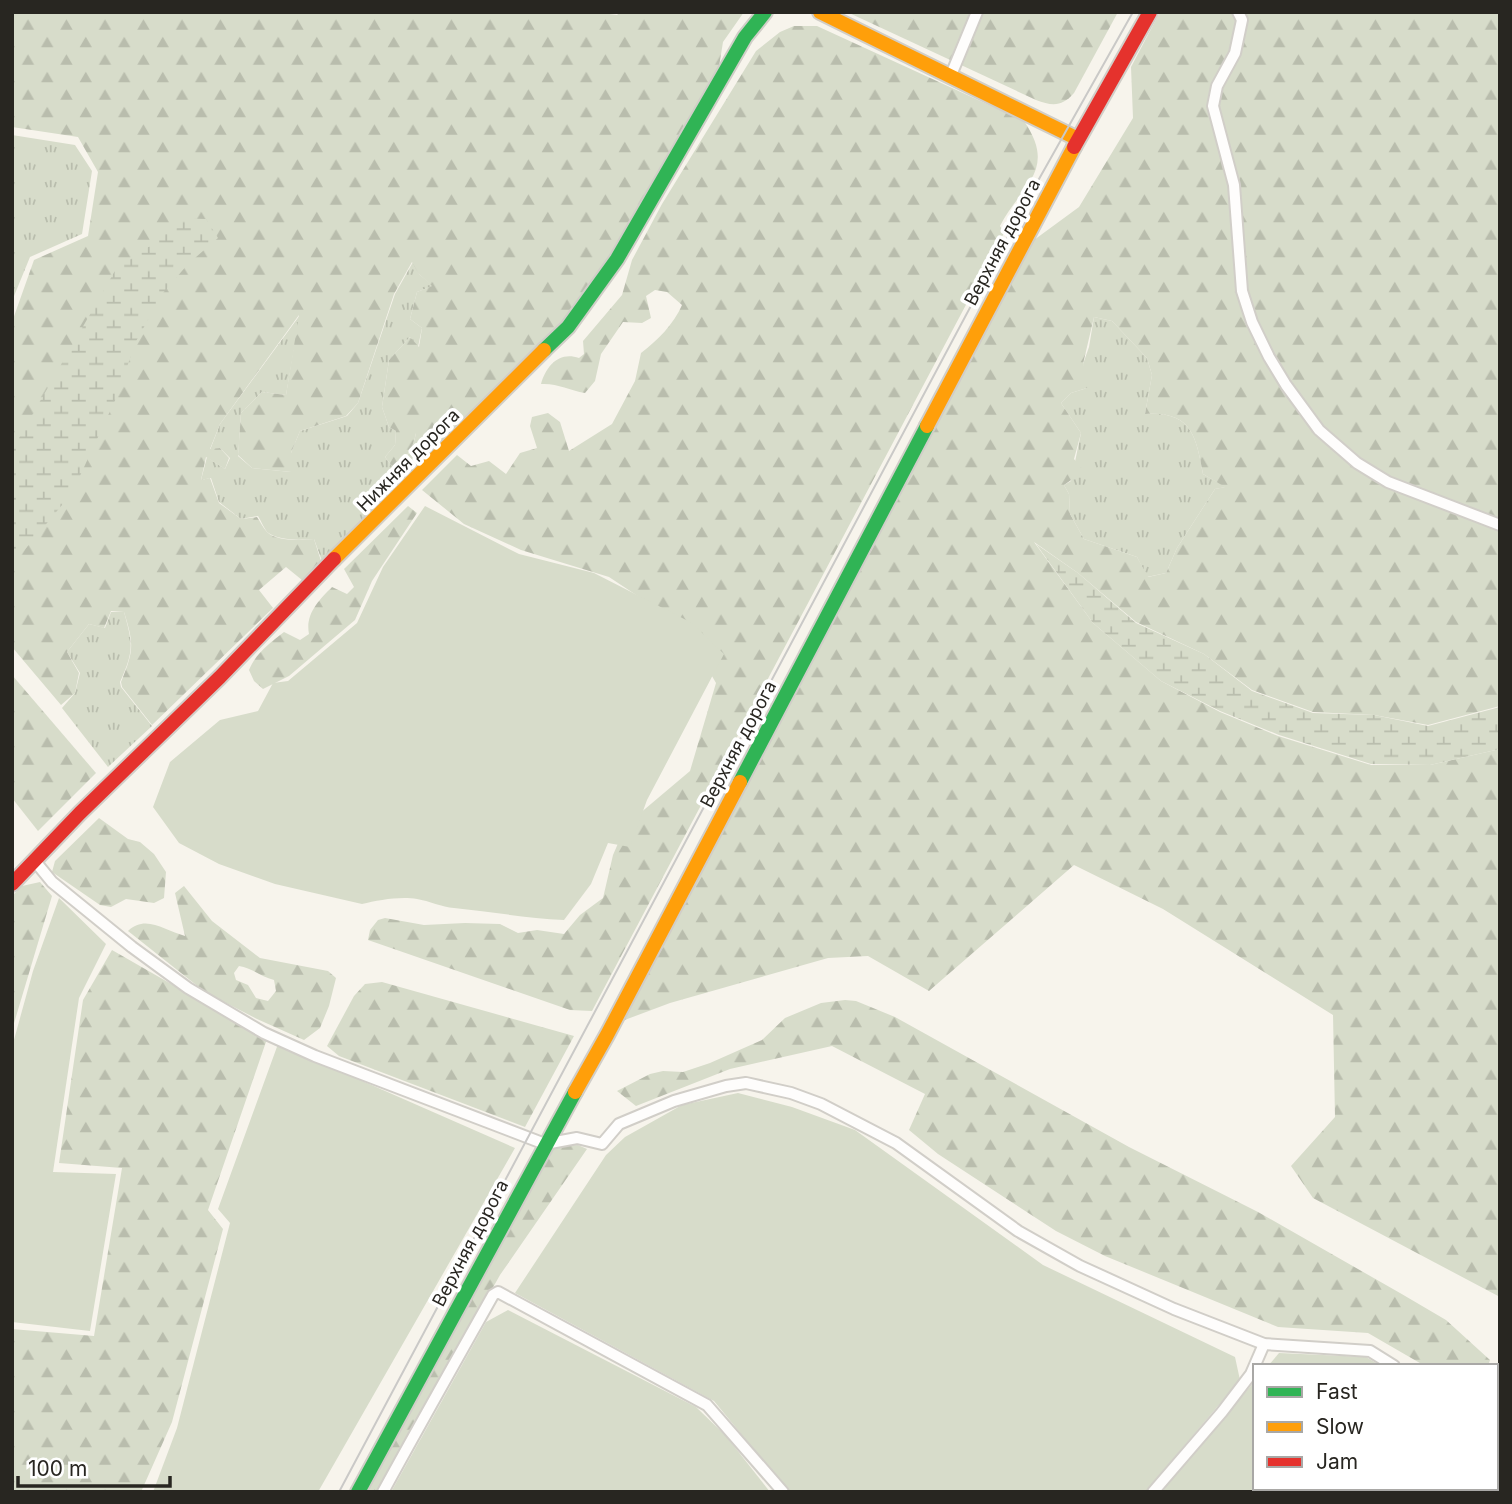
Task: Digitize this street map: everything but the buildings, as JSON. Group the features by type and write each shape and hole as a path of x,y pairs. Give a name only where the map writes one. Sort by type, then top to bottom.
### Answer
{"main road":[{"name":"Нижняя дорога","path":"12,884 50,841 149,748 287,606 568,327 617,260 746,37 765,12"},
{"path":"820,12 1078,139"},
{"name":"Верхняя дорога","path":"358,1492 545,1144 607,1035 1078,139 1150,12"}],"street":[{"path":"951,75 977,12"},
{"path":"1238,12 1242,20 1239,40 1217,86 1213,106 1234,185 1242,291 1252,322 1269,357 1320,430 1357,463 1388,482 1500,525"},
{"path":"34,860 52,882 132,947 188,988 264,1033 315,1056 545,1144 577,1138 601,1144 619,1124 674,1101 726,1086 746,1083 791,1093 821,1104 896,1143 1018,1231 1080,1266 1174,1309 1264,1344 1370,1351 1391,1364"},
{"path":"383,1492 440,1393 460,1352 498,1292 707,1405 783,1492"},
{"path":"1255,1364 1264,1344"},
{"path":"1153,1492 1222,1412 1253,1369"}],"green space":[{"path":"12,12 594,12 617,15 620,12 744,12 723,42 718,73 610,255 562,322 451,433 416,433 411,448 402,460 392,466 385,457 395,445 396,431 389,427 382,407 389,360 410,337 419,347 422,328 410,319 417,292 432,286 419,274 412,262 394,294 358,403 346,416 300,431 291,453 291,472 252,468 238,455 241,413 262,392 286,395 299,315 220,424 210,449 220,448 229,458 225,469 206,457 201,480 210,478 219,503 241,519 257,517 266,530 277,537 289,540 314,539 321,561 302,580 286,567 259,590 273,608 152,725 122,687 131,647 124,612 111,611 104,628 89,624 67,652 79,673 75,693 61,705 12,647 12,322 34,260 88,236 98,172 78,137 12,127"},
{"path":"847,12 1118,12 1074,93 1061,103 1052,104 1036,100"},
{"path":"1160,12 1500,12 1500,706 1428,725 1374,715 1313,712 1252,690 1204,654 1136,622 1078,573 1034,542 1093,623 1161,681 1220,712 1278,736 1371,765 1430,765 1500,749 1500,1297 1313,1198 1291,1166 1335,1117 1333,1015 1163,909 1074,865 929,991 868,956 828,958 670,1003 614,1024 1034,240 1079,207 1133,118 1131,67","holes":["1094,317 1112,321 1147,358 1152,375 1145,414 1160,414 1182,421 1194,437 1203,474 1225,487 1215,489 1177,548 1166,573 1148,577 1137,557 1084,539 1070,514 1069,494 1064,485 1084,471 1074,459 1081,433 1061,403 1071,393 1087,388 1091,381 1083,364"]},
{"path":"794,26 817,26 1024,121 1034,138 1038,153 1037,165 1033,177 1000,226 1004,233 592,1011 570,1010 368,940 370,930 378,920 385,918 424,925 500,924 518,933 537,930 564,934 580,915 603,898 613,855 626,825 690,771 716,683 683,626 609,577 521,550 464,524 422,490 457,455 471,466 489,461 506,474 520,453 537,448 530,426 532,417 548,413 560,422 569,451 612,424 635,381 641,353 664,332 682,305 667,292 655,290 646,296 651,318 642,323 623,322 601,354 595,381 585,393 541,384 543,377 550,366 560,358 579,358 584,354 583,341 622,295 632,260 662,204 756,51 780,32"},
{"path":"12,135 75,145 92,171 82,234 30,257 12,301"},
{"path":"178,218 206,219 218,238 188,264 163,293 135,343 118,394 72,493 12,565 12,450 116,269 163,237"},
{"path":"413,262 419,274 433,286 417,292 410,319 422,328 418,347 410,337 389,360 382,407 389,427 396,431 395,445 385,457 392,466 406,457 416,433 451,433 322,561 314,539 277,537 267,532 258,516 241,519 219,502 211,478 201,480 207,457 225,469 230,458 220,448 210,450 220,424 300,315 286,395 262,392 241,413 238,456 252,468 291,472 291,453 300,431 347,416 358,403 395,294"},
{"path":"1094,317 1112,321 1147,358 1152,375 1145,414 1160,414 1182,421 1194,437 1203,474 1226,487 1215,489 1177,548 1166,573 1147,577 1137,557 1084,539 1070,514 1069,494 1064,485 1071,481 1081,433 1061,403 1071,393 1087,388 1083,364"},
{"path":"408,506 417,513 372,581 355,620 289,676 263,689 254,681 249,670 255,658 284,632 300,640 309,634 309,620 318,602 332,587 347,594 354,587 344,569"},
{"path":"425,506 519,554 594,573 692,623 724,654 647,800 630,847 608,843 591,884 564,920 449,907 411,898 362,904 275,884 219,864 179,843 153,807 170,762 220,720 258,711 273,683 288,681 357,623 383,567"},
{"path":"1036,544 1078,573 1136,623 1204,654 1252,691 1313,713 1374,715 1428,726 1500,707 1500,749 1430,765 1371,764 1279,735 1220,711 1161,681 1093,623"},
{"path":"111,612 124,612 131,647 120,682 121,687 152,726 108,767 62,708 75,693 80,673 67,652 89,624 105,628"},
{"path":"12,675 96,773 38,831 12,798"},
{"path":"99,818 128,839 140,842 154,854 166,872 164,898 154,903 126,899 111,907 100,905 52,872 55,861"},
{"path":"40,882 52,896 12,1030 12,896 22,886"},
{"path":"184,886 212,921 260,958 328,971 336,978 320,1028 304,1040 257,1019 205,992 128,931 135,926 149,924 185,936 175,893","holes":["239,966 274,980 276,991 268,1001 256,998 248,985 236,980 234,973"]},
{"path":"59,898 106,944 79,998 53,1172 116,1174 90,1331 12,1322 12,1047 33,971"},
{"path":"112,950 267,1039 208,1210 223,1229 172,1422 141,1492 12,1492 12,1329 94,1336 122,1168 59,1163 83,1000"},
{"path":"382,982 574,1036 525,1127 339,1056 327,1046 354,996 365,984"},
{"path":"856,1001 895,1017 1129,1147 1258,1212 1446,1320 1490,1360 1489,1364 1422,1364 1368,1333 1278,1327 1105,1256 1056,1231 938,1154 909,1130 925,1094 832,1046 730,1069 636,1106 617,1091 650,1074 663,1071 683,1072 710,1063 762,1040 785,1018 821,1003"},
{"path":"278,1044 515,1148 318,1492 153,1492 177,1428 230,1223 218,1209"},
{"path":"738,1093 792,1107 855,1130 1043,1265 1235,1357 1240,1380 1145,1492 789,1492 714,1401 515,1293 606,1155 625,1137 682,1105"},
{"path":"578,1145 587,1149 500,1275 378,1492 365,1492 548,1154 557,1146"},
{"path":"508,1310 696,1407 726,1436 770,1492 391,1492 486,1322"},
{"path":"1279,1353 1366,1357 1378,1364 1270,1364"},
{"path":"1253,1383 1253,1490 1498,1490 1498,1456 1500,1459 1500,1492 1159,1492"}],"tram line":[{"path":"339,1492 1030,195 1133,12"}],"traffic: fast":[{"path":"544,350 568,327 617,259 745,37 765,12"},
{"path":"740,782 927,426"},
{"path":"358,1492 575,1092"}],"traffic: slow":[{"path":"820,12 1078,139"},
{"path":"927,426 1074,147"},
{"path":"334,559 544,350"},
{"path":"575,1092 740,782"}],"traffic: jam":[{"path":"1074,147 1150,12"},
{"path":"12,884 334,559"}]}
